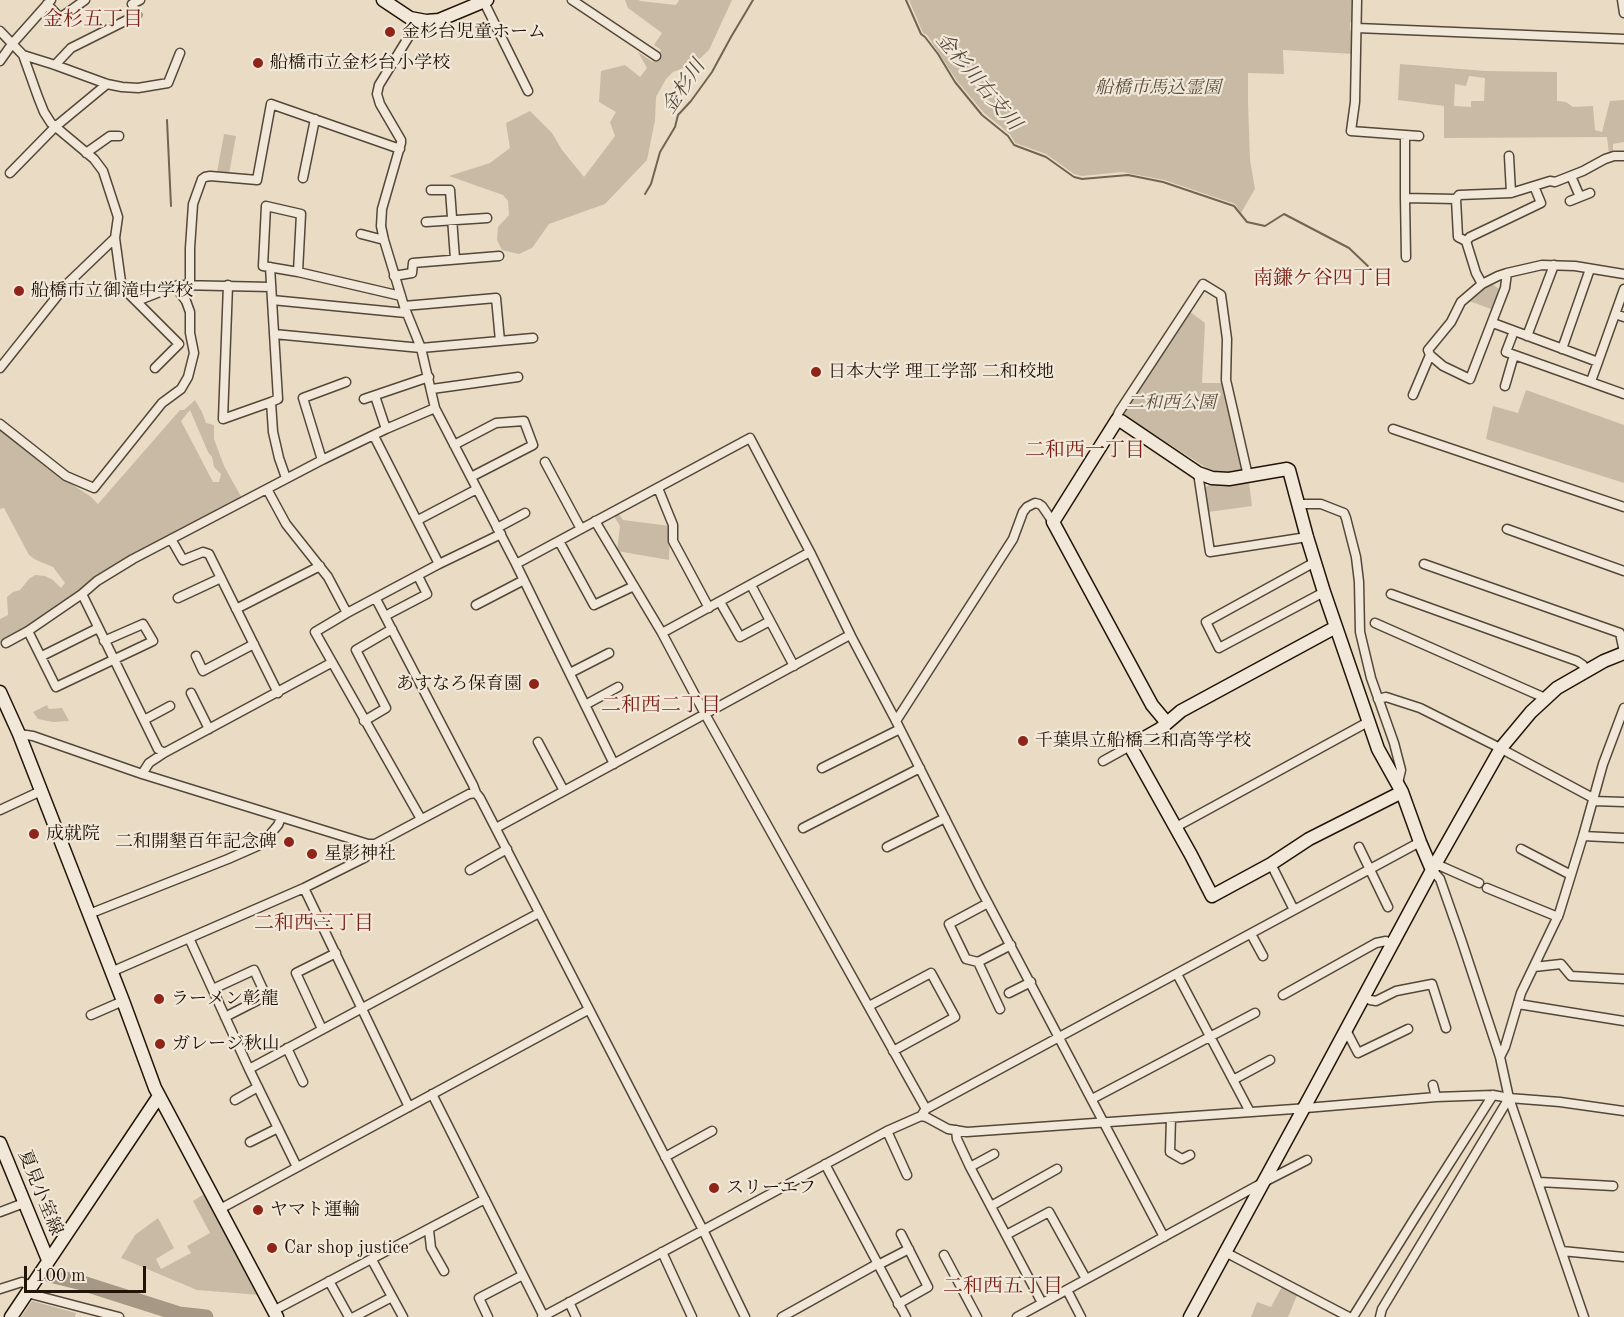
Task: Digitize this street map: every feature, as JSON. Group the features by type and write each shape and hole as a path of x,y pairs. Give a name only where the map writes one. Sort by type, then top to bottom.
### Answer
{"street":[{"path":"0,61 49,2 60,18 85,0"},
{"path":"55,65 71,48 136,15 132,4 140,0"},
{"path":"383,0 410,18 419,20 439,20 484,0 528,91"},
{"path":"573,0 656,56"},
{"path":"1357,0 1355,102 1351,131 1419,136"},
{"path":"1622,0 1624,14"},
{"path":"419,20 379,85 377,94 380,104 401,140 382,209 381,226 384,240 400,296 421,348 435,408 516,564 614,764"},
{"path":"1357,28 1624,39"},
{"path":"0,31 23,55 44,112 55,127 94,159 103,171 118,212 115,238 121,282 129,294 179,344 155,368"},
{"path":"23,55 107,84 138,88 168,83 180,53"},
{"path":"10,173 55,127 107,84"},
{"path":"190,284 193,204 202,179 210,176 257,180 272,104 400,149"},
{"path":"303,178 315,119"},
{"path":"86,153 110,136 119,136"},
{"path":"1405,136 1406,257"},
{"path":"1509,156 1511,193"},
{"path":"1405,198 1456,199 1459,195 1511,193 1550,181 1555,182 1605,159 1624,156"},
{"path":"1571,176 1580,197"},
{"path":"1466,241 1541,203 1534,186"},
{"path":"431,190 450,190 456,259"},
{"path":"1570,201 1590,192"},
{"path":"1456,199 1458,237 1466,241 1482,284"},
{"path":"298,272 301,214 266,206 263,266 400,296"},
{"path":"426,222 487,218"},
{"path":"362,234 384,240"},
{"path":"0,368 66,285 115,238"},
{"path":"394,276 412,273 413,263 499,256"},
{"path":"1507,273 1505,288 1493,323 1470,379 1443,366 1430,355 1428,350 1451,322 1461,302 1482,284 1507,273 1542,265 1624,274"},
{"path":"1527,336 1554,265"},
{"path":"228,285 223,419 278,399 270,267"},
{"path":"1562,349 1590,269"},
{"path":"1053,522 1119,412 1203,284 1221,295 1227,339 1226,380 1248,476"},
{"path":"0,424 66,476 94,488 162,402 181,389 188,377 194,353 190,333 190,312 180,294 178,285"},
{"path":"137,301 178,285 271,287"},
{"path":"1592,381 1624,289"},
{"path":"272,300 405,309 496,298 500,341"},
{"path":"1615,314 1624,317"},
{"path":"1493,323 1598,362"},
{"path":"1514,331 1506,352 1624,394"},
{"path":"274,334 421,348 533,338"},
{"path":"1413,395 1430,355"},
{"path":"1505,386 1514,355"},
{"path":"364,399 429,377"},
{"path":"432,389 518,377"},
{"path":"322,460 303,398 346,382"},
{"path":"375,396 386,429"},
{"path":"271,402 273,432 286,478"},
{"path":"6,643 28,631 82,594 97,580 133,559 322,460 435,408"},
{"path":"454,445 496,423 524,421 533,445 471,477"},
{"path":"1115,421 1121,421 1198,473 1220,479 1287,468 1290,472 1324,592 1368,722 1378,750 1400,787 1420,842 1440,879 1500,1057 1509,1098 1584,1317"},
{"path":"1393,429 1624,507"},
{"path":"374,436 439,564"},
{"path":"516,564 750,438 988,903 1164,1237"},
{"path":"545,462 581,529"},
{"path":"1198,473 1210,552 1307,537"},
{"path":"658,488 673,525 673,541 710,608"},
{"path":"267,489 286,524 328,577 347,613"},
{"path":"418,520 477,489"},
{"path":"822,768 898,725 1013,539 1023,512 1035,503 1042,506 1053,522 1152,705 1167,723"},
{"path":"1299,504 1321,504 1344,513 1356,557 1360,632 1377,699 1394,743 1401,770 1400,787"},
{"path":"421,819 315,632 499,531 525,513"},
{"path":"595,521 662,633 869,1006 926,1117 948,1129 967,1132 1436,1097 1493,1095 1624,1111"},
{"path":"1507,529 1624,571"},
{"path":"171,539 183,560 203,552 209,554 278,693"},
{"path":"559,541 594,605 634,586"},
{"path":"662,633 810,552"},
{"path":"1315,562 1206,622 1219,648 1324,592"},
{"path":"1190,1317 1501,748 1522,722 1557,687 1624,653 1620,633 1424,564"},
{"path":"236,609 320,566"},
{"path":"385,616 427,594 418,576"},
{"path":"178,598 221,578"},
{"path":"476,605 524,580"},
{"path":"751,585 794,666"},
{"path":"82,594 158,749 164,753"},
{"path":"1391,594 1576,661 1583,665 1585,671"},
{"path":"376,599 703,1230 745,1317"},
{"path":"720,602 740,637 770,621"},
{"path":"1376,622 1545,698"},
{"path":"28,631 56,687 153,641 143,624 104,641"},
{"path":"1103,761 1160,729 1181,711 1336,627"},
{"path":"42,656 98,628"},
{"path":"364,721 386,708 356,650 392,629"},
{"path":"496,828 851,636"},
{"path":"196,656 203,671 254,644"},
{"path":"570,673 609,653"},
{"path":"142,774 149,763 164,753 331,663"},
{"path":"585,705 618,687"},
{"path":"0,692 19,734 155,1089 275,1314 329,1281 485,1199"},
{"path":"191,693 209,729"},
{"path":"1377,699 1386,697 1420,708 1501,748 1593,800 1624,802"},
{"path":"144,720 170,706"},
{"path":"1500,1057 1521,993 1558,917 1603,764 1624,708"},
{"path":"1176,827 1368,722"},
{"path":"19,734 33,736 142,774 368,844 375,844 469,794 476,794"},
{"path":"538,742 564,791"},
{"path":"1130,746 1212,896 1272,864 1400,787"},
{"path":"803,828 920,768"},
{"path":"0,810 41,791"},
{"path":"89,914 228,859 262,843 278,825 281,818"},
{"path":"887,847 945,818"},
{"path":"1583,836 1624,838"},
{"path":"432,1094 543,1317 1420,842"},
{"path":"111,972 304,888 369,855 375,844"},
{"path":"1359,847 1388,907"},
{"path":"470,870 507,849"},
{"path":"1521,849 1571,875"},
{"path":"1272,864 1294,910"},
{"path":"1434,867 1558,917"},
{"path":"304,888 409,1107"},
{"path":"988,903 949,924 966,959 978,962 1011,945"},
{"path":"249,1069 539,912"},
{"path":"1251,934 1263,956"},
{"path":"189,938 297,1167"},
{"path":"1283,994 1376,943 1386,941 1391,947"},
{"path":"322,1029 296,973 336,953"},
{"path":"978,962 1000,1009"},
{"path":"1534,967 1561,964 1571,976 1624,979"},
{"path":"213,990 254,970 266,996 225,1017"},
{"path":"869,1006 931,973 955,1017 893,1051"},
{"path":"1177,974 1250,1112"},
{"path":"1009,993 1031,982"},
{"path":"1364,996 1370,1000 1377,1000 1396,991 1432,984 1446,1028"},
{"path":"91,1015 123,1001"},
{"path":"1518,1004 1624,1021"},
{"path":"220,1209 588,1010"},
{"path":"1092,1099 1255,1013"},
{"path":"1346,1030 1358,1053 1408,1029"},
{"path":"287,1048 303,1082"},
{"path":"1233,1080 1270,1060"},
{"path":"1433,1085 1436,1097"},
{"path":"235,1100 258,1088"},
{"path":"1225,1252 1351,1317 1493,1095"},
{"path":"48,1260 159,1096"},
{"path":"1380,1317 1382,1309 1509,1098"},
{"path":"1171,1118 1170,1152 1182,1159 1190,1155"},
{"path":"250,1142 278,1128"},
{"path":"956,1130 957,1139 970,1167 1042,1303"},
{"path":"665,1157 712,1131"},
{"path":"887,1131 907,1175"},
{"name":"夏見小室線","path":"0,1143 4,1165 24,1203 48,1260 11,1317"},
{"path":"970,1167 994,1154"},
{"path":"1017,1317 1306,1160"},
{"path":"825,1164 906,1317"},
{"path":"991,1206 1057,1169"},
{"path":"1539,1182 1613,1186"},
{"path":"0,1212 24,1203"},
{"path":"1006,1235 1049,1212 1086,1279"},
{"path":"429,1230 431,1248 444,1271"},
{"path":"898,1304 928,1287 901,1234"},
{"path":"782,1317 909,1249"},
{"path":"1562,1251 1624,1257"},
{"path":"662,1252 692,1317"},
{"path":"945,1255 974,1316"},
{"path":"372,1260 403,1317"},
{"path":"488,1317 480,1298 523,1275"},
{"path":"329,1281 349,1317"},
{"path":"0,1288 22,1282 29,1290 119,1317"},
{"path":"1067,1290 1081,1317"},
{"path":"354,1317 392,1297"},
{"path":"569,1302 576,1317"}],"green space":[{"path":"625,0 676,5 679,0 732,0 709,50 694,64 673,72 666,79 656,97 655,120 647,160 605,204 549,224 532,248 519,254 502,250 497,240 498,227 509,215 508,201 503,195 449,176 490,163 510,148 506,123 530,111 552,133 562,150 584,177 615,136 610,122 616,112 599,102 601,71 625,65 640,77 647,68 638,52 653,62 661,50 654,45 662,33 628,8"},
{"name":"船橋市馬込霊園","path":"909,0 1354,0 1350,30 1354,36 1354,54 1283,50 1284,74 1248,73 1250,160 1255,189 1241,213 1235,204 1164,180 1122,172 1082,176 1074,174 1046,154 1015,143 1010,134 984,113 957,81 927,35 923,33"},
{"path":"1400,64 1485,71 1557,72 1557,101 1566,102 1573,107 1593,106 1595,130 1602,132 1610,101 1624,100 1624,142 1613,144 1613,153 1609,154 1607,137 1444,138 1444,106 1398,100","holes":["1469,76 1485,78 1484,101 1471,101 1471,107 1454,106 1455,84 1466,86"]},
{"path":"224,134 236,136 229,174 217,172"},
{"path":"1490,283 1501,290 1494,310 1469,301"},
{"name":"二和西公園","path":"1189,311 1205,323 1202,383 1224,383 1243,470 1219,474 1213,472 1122,414"},
{"path":"1526,390 1624,425 1624,483 1486,439 1493,406 1518,413"},
{"path":"195,400 206,423 214,425 214,439 224,466 243,500 80,593 30,627 0,643 0,619 8,615 7,597 20,590 35,575 53,580 61,588 65,583 53,567 29,555 4,508 0,509 0,430 51,471 90,496 98,504 180,410 184,410","holes":["190,410 212,457 214,467 221,474 219,482 213,482 181,421"]},
{"path":"1249,482 1252,506 1208,512 1205,488 1211,483 1226,485"},
{"path":"618,513 623,520 670,526 669,560 617,551 620,526 614,516"},
{"path":"47,705 49,709 62,708 69,721 53,722 38,719 33,712"},
{"path":"206,1193 260,1295 197,1290 121,1258 135,1235 158,1218 174,1248 156,1259 161,1269 191,1253 187,1246 210,1233 193,1201"},
{"path":"1283,1285 1298,1293 1288,1317 1251,1317 1257,1302 1271,1307"},
{"path":"32,1301 76,1313 75,1317 21,1317"}],"waterway":[{"name":"金杉川","path":"645,194 651,184 660,152 675,127 678,115 712,72 753,0"},
{"name":"金杉川右支川","path":"906,0 921,34 938,54 955,82 982,115 1008,136 1014,145 1046,157 1074,177 1082,179 1128,175 1163,182 1234,206 1247,222 1265,226 1284,214 1349,248 1372,270"},
{"path":"167,120 171,206"},
{"path":"50,1275 179,1314 206,1317"}],"place":[{"name":"金杉台児童ホーム","path":"390,32"},
{"name":"船橋市立金杉台小学校","path":"258,63"},
{"name":"船橋市立御滝中学校","path":"19,291"},
{"name":"日本大学 理工学部 二和校地","path":"816,372"},
{"name":"あすなろ保育園","path":"534,684"},
{"name":"千葉県立船橋二和高等学校","path":"1023,741"},
{"name":"成就院","path":"34,834"},
{"name":"二和開墾百年記念碑","path":"289,842"},
{"name":"星影神社","path":"312,854"},
{"name":"ラーメン彰龍","path":"159,999"},
{"name":"ガレージ秋山","path":"160,1044"},
{"name":"スリーエフ","path":"714,1188"},
{"name":"ヤマト運輸","path":"258,1210"},
{"name":"Car shop justice","path":"272,1248"}],"district":[{"name":"金杉五丁目","path":"93,20"},
{"name":"南鎌ケ谷四丁目","path":"1323,279"},
{"name":"二和西一丁目","path":"1085,451"},
{"name":"二和西二丁目","path":"661,706"},
{"name":"二和西三丁目","path":"314,924"},
{"name":"二和西五丁目","path":"1003,1287"}]}
